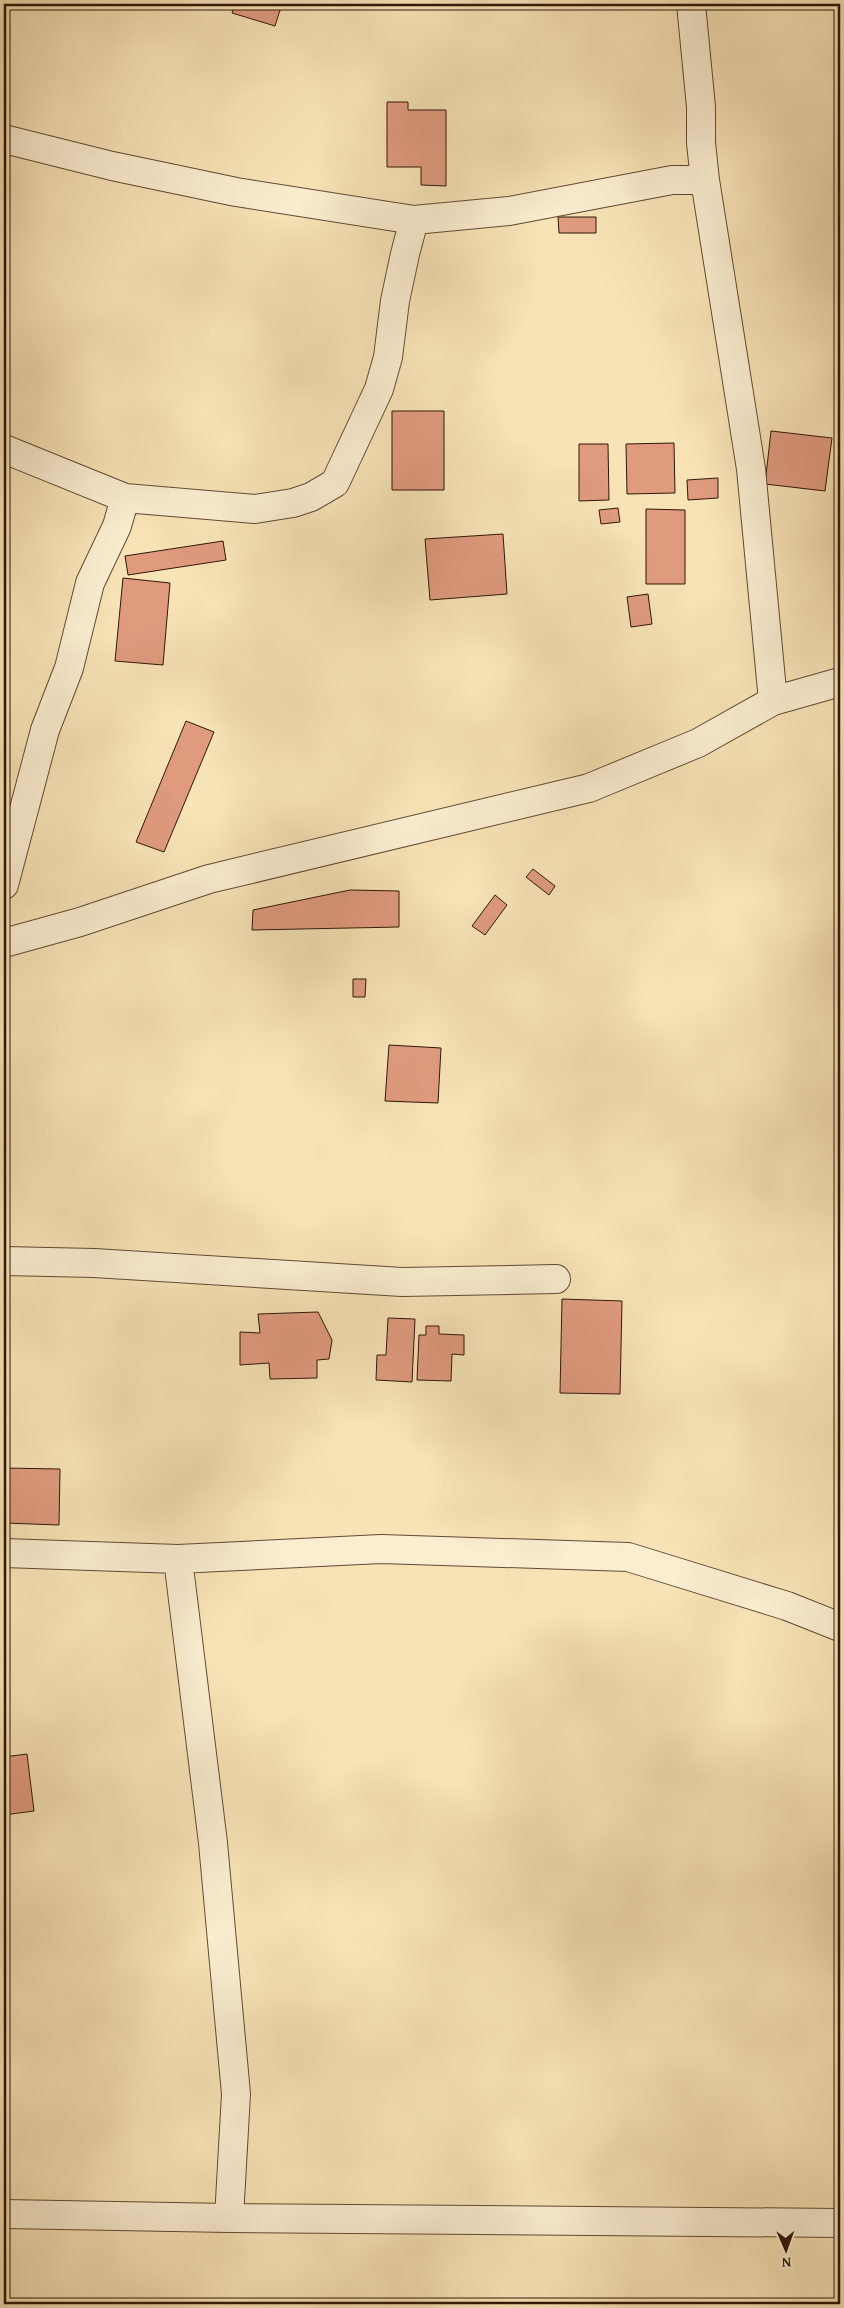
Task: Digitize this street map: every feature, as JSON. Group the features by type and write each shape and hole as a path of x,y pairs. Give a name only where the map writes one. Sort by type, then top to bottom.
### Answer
{"street":[{"path":"691,4 701,107 704,180 751,469 773,701"},
{"path":"4,139 112,166 236,192 414,220 509,211 672,180 704,180"},
{"path":"4,449 125,498 255,509 293,503 311,497 335,483 363,425 381,381 388,357 396,301 414,220"},
{"path":"4,885 45,730 69,668 90,583 117,526 125,498"},
{"path":"4,943 80,922 209,879 589,788 698,743 773,701 840,682"},
{"path":"4,1261 94,1263 402,1282 556,1279"},
{"path":"4,1553 178,1559 381,1549 628,1558 787,1606 840,1627"},
{"path":"178,1559 213,1843 236,2094 229,2218"},
{"path":"4,2214 229,2218 840,2222"}],"building":[{"path":"235,4 282,4 275,26 232,13"},
{"path":"387,102 408,102 408,110 446,110 446,186 421,185 421,167 387,167"},
{"path":"558,217 596,217 596,233 559,233"},
{"path":"392,411 444,411 444,490 392,490"},
{"path":"771,431 832,438 825,491 765,484"},
{"path":"674,443 675,493 627,494 626,444"},
{"path":"579,444 608,444 609,500 579,501"},
{"path":"718,478 718,498 688,500 687,480"},
{"path":"618,508 620,522 601,524 599,510"},
{"path":"646,509 685,510 685,584 646,584"},
{"path":"503,534 507,594 430,600 425,539"},
{"path":"223,541 226,560 128,575 125,556"},
{"path":"123,578 170,583 163,665 115,661"},
{"path":"648,594 652,624 631,627 627,597"},
{"path":"186,721 214,732 164,852 136,842"},
{"path":"533,869 555,886 549,895 526,877"},
{"path":"350,890 399,891 399,927 252,930 253,910"},
{"path":"495,895 507,905 485,935 472,926"},
{"path":"353,979 366,979 365,997 353,997"},
{"path":"389,1045 441,1048 438,1103 385,1101"},
{"path":"562,1299 622,1301 620,1394 560,1393"},
{"path":"318,1312 332,1340 329,1359 317,1360 317,1378 270,1379 269,1363 240,1365 240,1332 260,1333 258,1314"},
{"path":"388,1318 415,1319 412,1382 376,1380 377,1355 386,1355"},
{"path":"426,1326 439,1326 439,1334 464,1335 464,1355 452,1354 451,1381 417,1380 419,1335 426,1335"},
{"path":"4,1468 60,1469 59,1525 4,1523"},
{"path":"27,1754 34,1811 4,1815 4,1757"}]}
